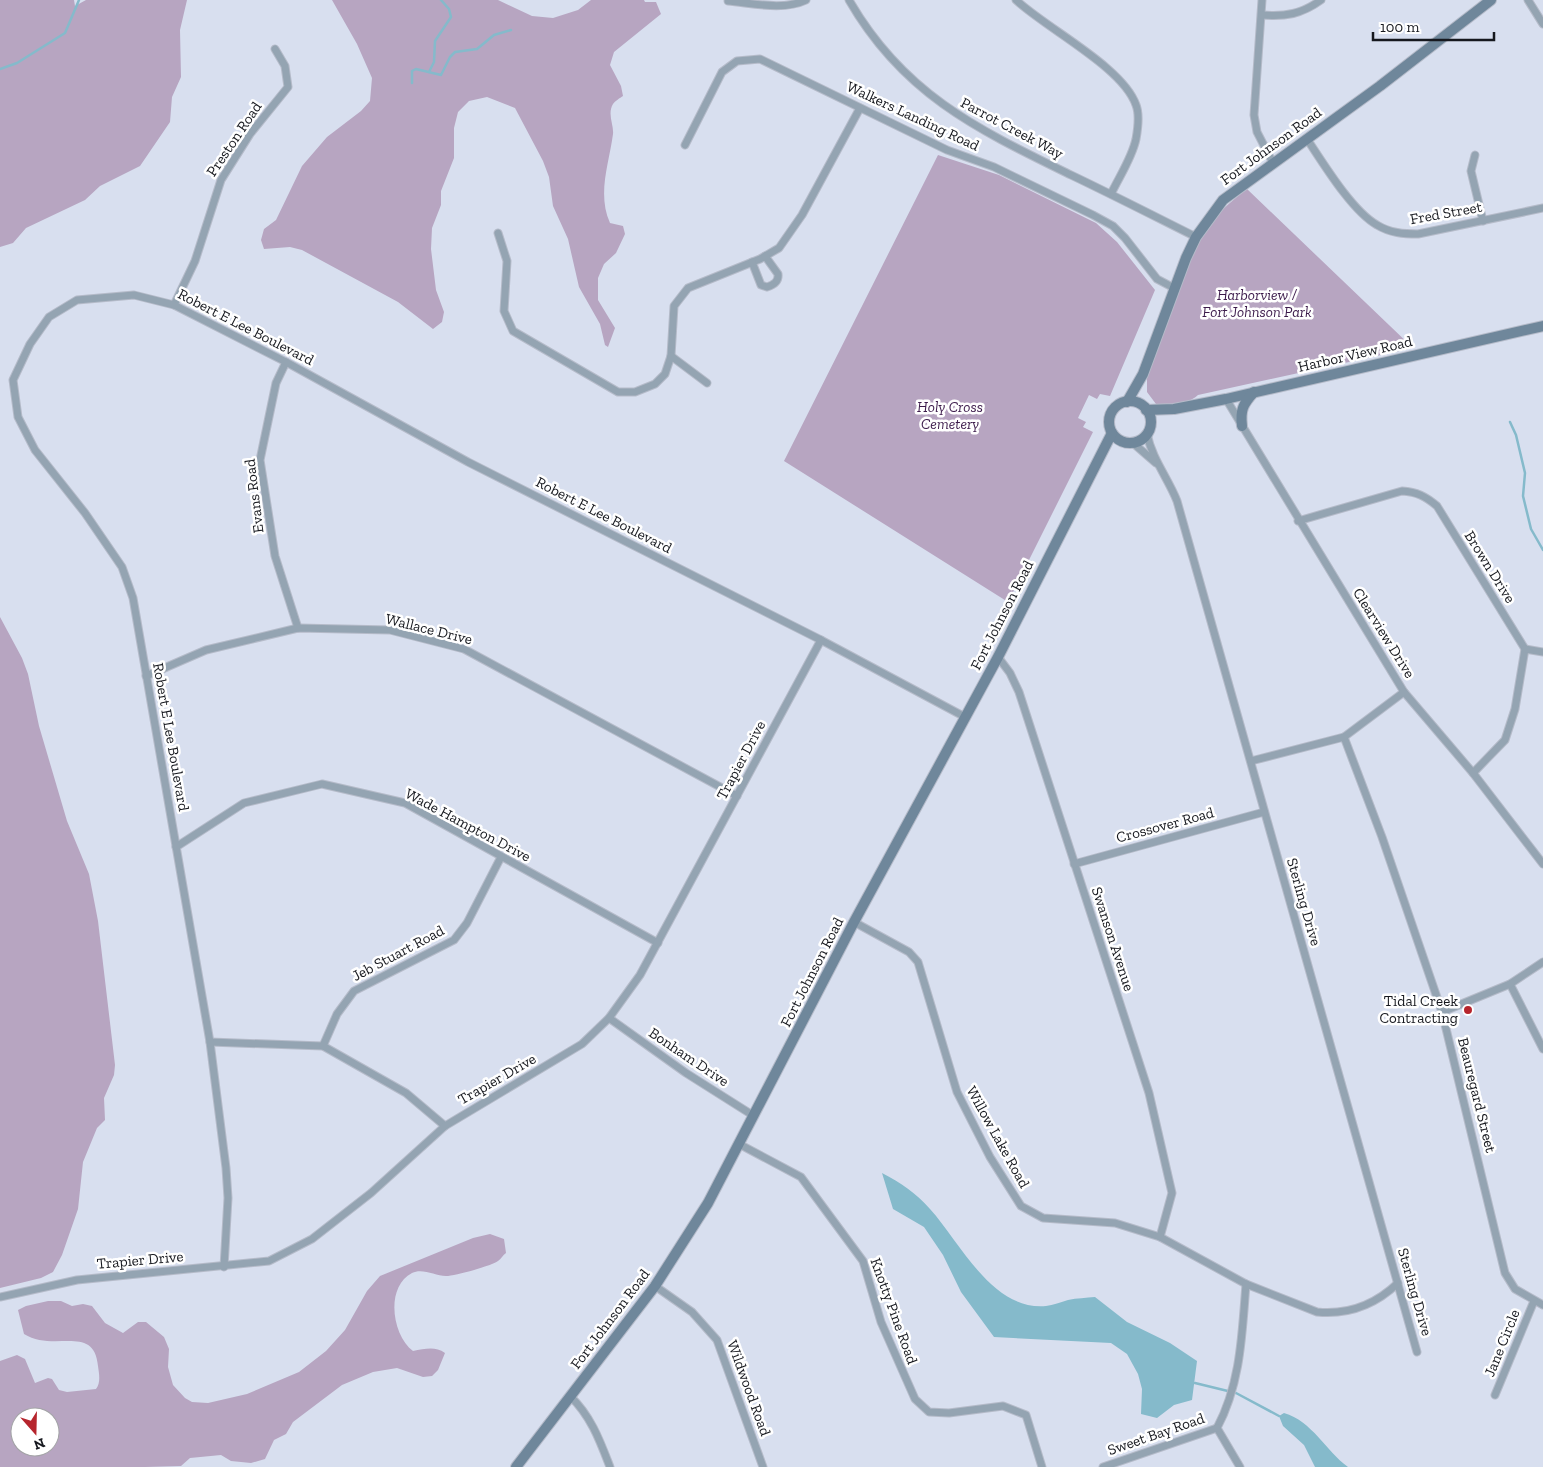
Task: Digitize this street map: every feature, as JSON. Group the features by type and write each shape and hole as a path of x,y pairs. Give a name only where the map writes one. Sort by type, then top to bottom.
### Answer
{"street":[{"path":"728,1 791,5 806,0"},
{"name":"Parrot Creek Way","path":"849,0 868,31 904,74 954,114 1000,140 1196,237"},
{"path":"1016,0 1039,20 1102,63 1123,84 1136,105 1138,118 1136,140 1110,194"},
{"path":"1262,0 1254,115 1257,132 1273,164"},
{"path":"1262,15 1289,15 1303,11 1321,0"},
{"name":"Fort Johnson Road","path":"1127,402 1143,374 1174,288 1196,237 1223,200 1491,0"},
{"path":"1528,0 1543,24"},
{"name":"Preston Road","path":"174,305 195,261 208,215 221,180 250,134 288,87 285,66 274,49"},
{"name":"Walkers Landing Road","path":"685,145 722,72 737,61 745,59 768,62 947,150 994,167 1113,226 1125,238 1157,279 1174,288"},
{"path":"498,233 507,261 504,311 513,331 523,339 618,392 635,392 655,384 665,374 671,356 674,306 688,288 752,262 779,248 802,214 860,108"},
{"name":"Fred Street","path":"1307,139 1364,217 1378,226 1400,234 1418,234 1543,208"},
{"path":"1475,155 1471,171 1483,221"},
{"path":"752,262 761,285 767,287 773,285 777,282 778,274 765,256"},
{"name":"Robert E Lee Boulevard","path":"224,1267 228,1198 210,1042 133,598 122,567 85,513 35,450 18,416 13,380 30,344 49,317 77,300 134,295 174,305 286,362 468,462 822,640 965,717"},
{"name":"Harbor View Road","path":"1145,408 1174,409 1226,399 1543,326"},
{"path":"671,356 707,383"},
{"name":"Evans Road","path":"286,362 276,383 260,460 275,556 298,628"},
{"name":"Fort Johnson Road","path":"1143,374 1145,408"},
{"path":"1242,426 1241,411 1244,404 1255,392"},
{"name":"Clearview Drive","path":"1226,399 1404,692 1473,773 1543,864"},
{"path":"1127,402 1145,408 1149,415 1148,430 1128,442 1112,433 1109,424 1110,414 1117,406 1127,402"},
{"name":"Harbor View Road","path":"1148,430 1159,417 1174,409"},
{"name":"Sterling Drive","path":"1148,430 1157,464 1177,501 1417,1352"},
{"name":"Fort Johnson Road","path":"516,1467 655,1286 708,1203 854,922 998,657 1112,433"},
{"name":"Fort Johnson Road","path":"1095,466 1108,452 1128,442"},
{"name":"Sterling Drive","path":"1128,442 1157,464"},
{"name":"Brown Drive","path":"1298,520 1402,491 1416,492 1426,497 1437,506 1525,650"},
{"name":"Wallace Drive","path":"146,676 206,650 298,628 390,630 464,649 737,796"},
{"name":"Trapier Drive","path":"0,1298 77,1280 224,1267 269,1261 312,1239 370,1193 445,1126 568,1054 595,1034 610,1018 640,975 822,640"},
{"path":"1473,773 1505,740 1514,709 1525,650 1543,652"},
{"name":"Swanson Avenue","path":"998,657 1016,684 1151,1102 1172,1192 1160,1237"},
{"path":"1251,761 1344,737 1404,692"},
{"name":"Beauregard Street","path":"1344,737 1382,836 1442,1012 1506,1273 1514,1289 1543,1305"},
{"name":"Wade Hampton Drive","path":"176,847 244,803 322,784 406,803 658,943"},
{"name":"Crossover Road","path":"1074,864 1264,812"},
{"name":"Jeb Stuart Road","path":"323,1046 337,1014 354,991 454,940 467,923 501,857"},
{"name":"Willow Lake Road","path":"854,922 909,952 918,962 957,1092 990,1157 1021,1206 1043,1218 1115,1223 1160,1237 1246,1284 1316,1312 1329,1314 1355,1310 1369,1304 1398,1283"},
{"path":"1442,1012 1510,984 1543,962"},
{"path":"1510,984 1543,1049"},
{"name":"Bonham Drive","path":"610,1018 686,1073 754,1116"},
{"path":"210,1042 323,1046 406,1093 445,1126"},
{"name":"Knotty Pine Road","path":"739,1144 800,1176 863,1261 881,1322 915,1399 929,1412 949,1413 1003,1406 1026,1415 1042,1467"},
{"path":"1240,1467 1217,1428 1224,1414 1240,1359 1246,1284"},
{"name":"Wildwood Road","path":"655,1286 692,1312 717,1340 763,1467"},
{"name":"Jane Circle","path":"1495,1395 1534,1301"},
{"path":"570,1396 582,1407 600,1438 610,1467"},
{"name":"Sweet Bay Road","path":"1103,1467 1217,1428"}],"green space":[{"path":"0,0 74,0 75,6 86,0 187,0 180,30 181,77 172,97 170,122 140,166 100,186 85,200 26,228 13,243 0,247"},
{"path":"332,0 498,0 532,16 553,18 578,10 591,0 644,0 645,2 656,2 661,14 614,52 610,65 621,86 623,96 611,108 613,134 605,179 604,201 610,223 623,226 625,234 616,253 604,264 598,278 598,300 615,328 608,347 605,345 600,324 579,287 568,239 553,206 549,177 543,161 515,108 487,97 469,101 458,112 454,128 454,158 441,191 441,205 432,228 431,249 436,290 444,312 442,322 433,329 398,302 302,250 290,247 264,249 261,240 264,229 276,220 302,166 327,137 361,111 370,101 372,78 357,44"},
{"name":"Holy Cross Cemetery","path":"938,155 999,175 1096,223 1117,242 1155,290 1110,396 1100,394 1097,399 1089,395 1078,418 1086,422 1083,427 1093,432 1008,602 784,461"},
{"name":"Harborview / Fort Johnson Park","path":"1247,189 1413,348 1198,395 1178,404 1156,404 1147,392 1147,377 1166,318 1183,274 1213,220 1229,203"},
{"path":"0,617 22,658 28,674 39,726 67,821 89,874 98,921 115,1065 114,1075 104,1098 105,1120 97,1128 83,1162 78,1209 62,1255 53,1272 41,1278 0,1288"},
{"path":"490,1234 504,1239 506,1253 494,1263 446,1276 420,1271 412,1273 403,1280 398,1289 394,1311 400,1334 406,1344 413,1351 434,1349 445,1353 438,1370 432,1376 423,1377 397,1368 373,1372 342,1385 293,1422 286,1434 274,1440 265,1459 251,1463 231,1461 221,1455 190,1458 181,1466 0,1467 0,1361 17,1355 25,1359 35,1383 48,1378 52,1379 59,1390 67,1392 96,1389 99,1381 95,1353 89,1346 81,1342 36,1339 24,1334 18,1310 26,1306 48,1301 61,1301 72,1306 83,1304 92,1306 105,1323 123,1333 138,1322 146,1322 164,1337 169,1349 168,1367 173,1385 185,1398 192,1402 208,1403 247,1394 299,1372 326,1351 345,1330 367,1291 380,1276 473,1238"}],"water":[{"path":"882,1173 908,1189 925,1203 979,1272 1009,1298 1027,1305 1046,1306 1071,1299 1095,1297 1127,1322 1170,1343 1197,1361 1192,1400 1174,1405 1157,1418 1141,1414 1142,1389 1138,1374 1127,1354 1111,1343 994,1337 961,1292 943,1255 924,1227 893,1209"},
{"path":"1284,1413 1294,1417 1311,1429 1348,1467 1315,1467 1304,1445 1283,1426 1279,1416"}],"waterway":[{"path":"0,69 17,63 65,33 79,0"},
{"path":"429,72 434,62 435,41 451,17 449,9 441,0"},
{"path":"412,83 412,71 416,69 441,75 450,57 455,52 477,49 494,35 511,30"},
{"path":"1510,422 1516,435 1525,473 1523,496 1531,529 1543,550"},
{"path":"1195,1383 1236,1393 1279,1416"}],"place":[{"name":"Tidal Creek Contracting","path":"1468,1010"}]}
